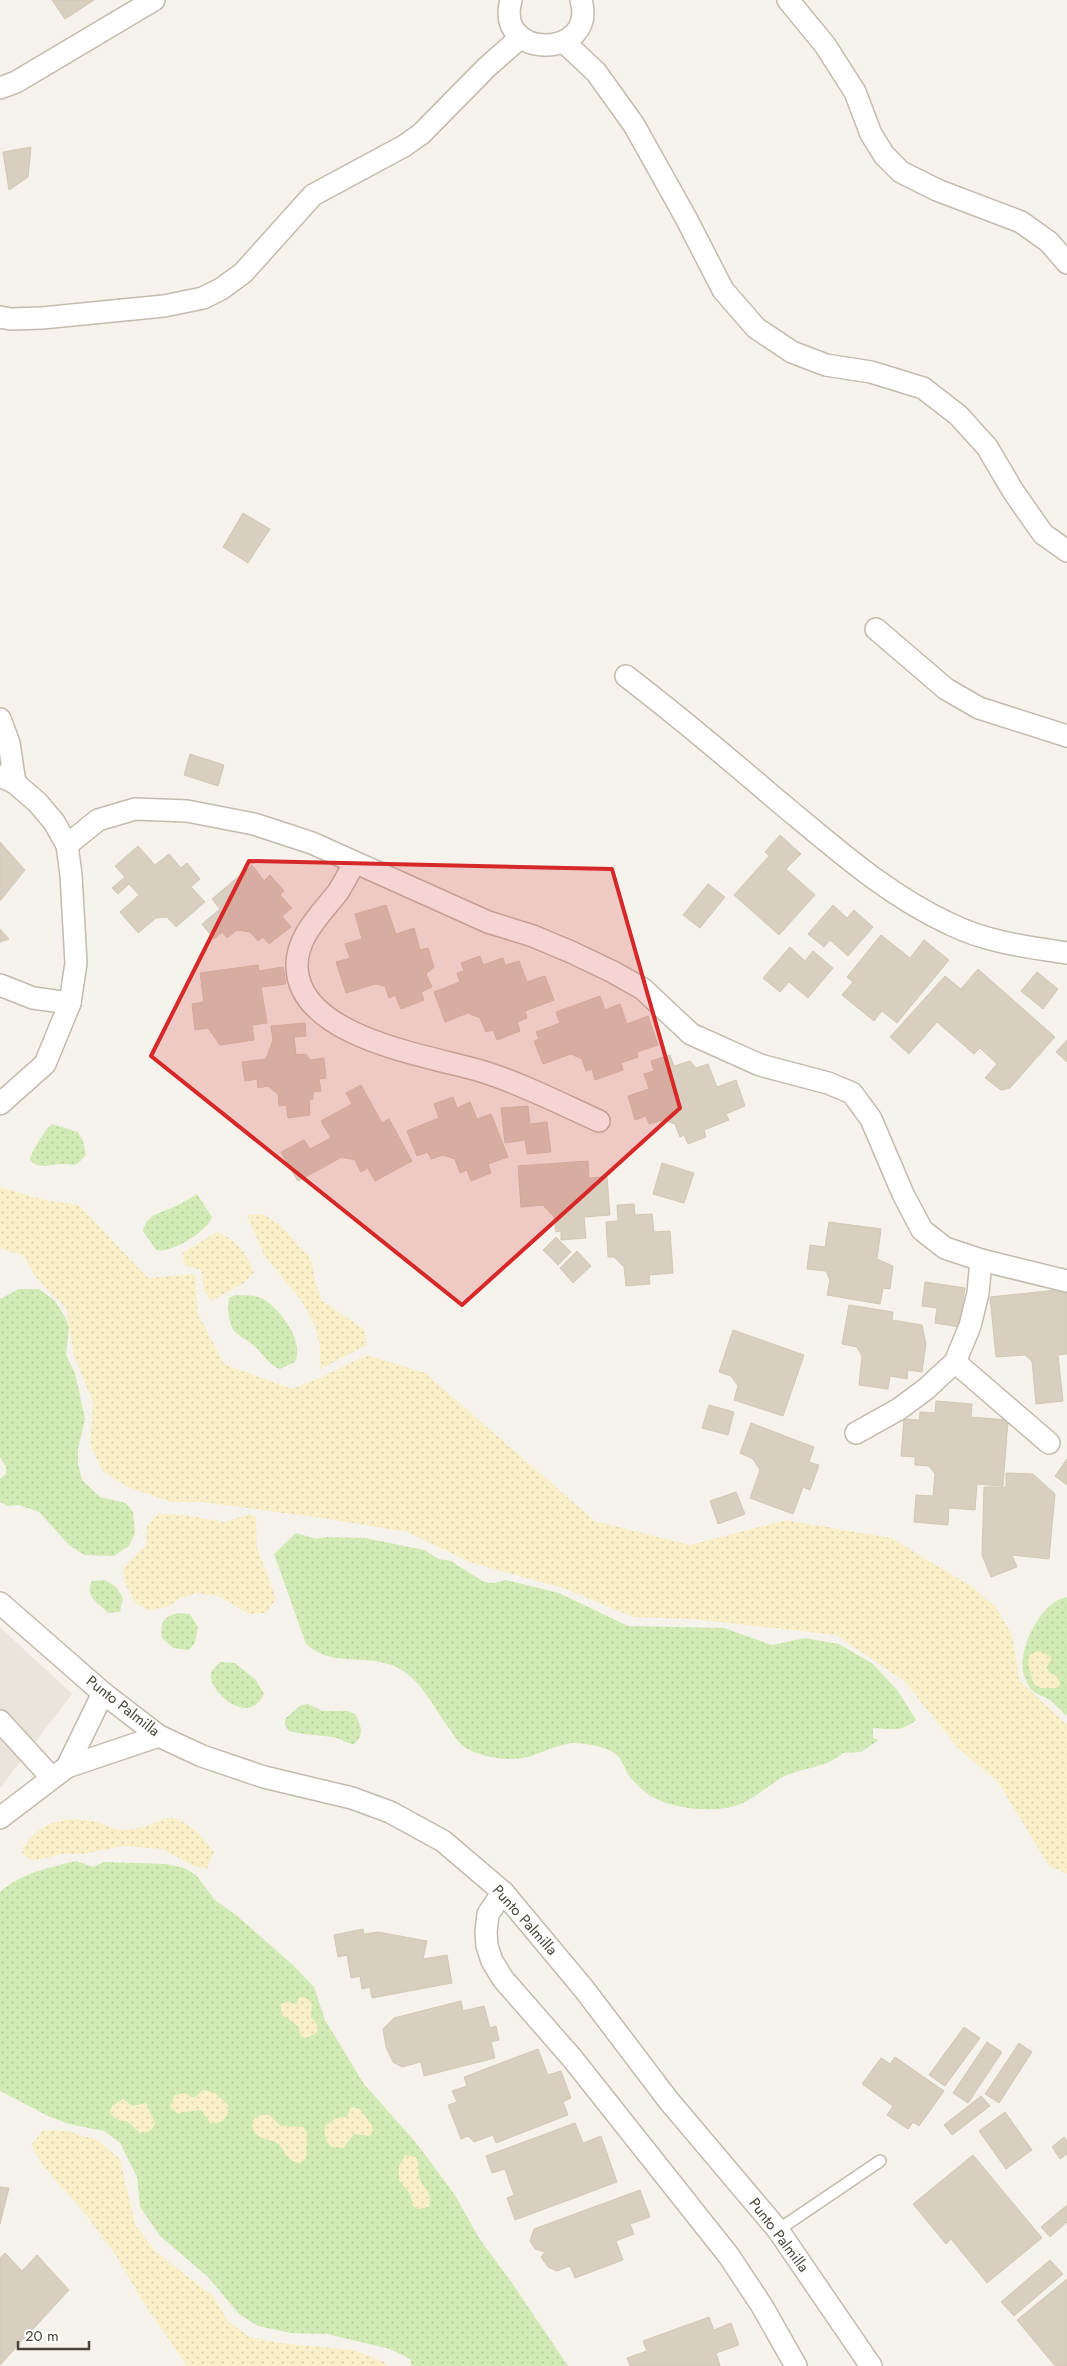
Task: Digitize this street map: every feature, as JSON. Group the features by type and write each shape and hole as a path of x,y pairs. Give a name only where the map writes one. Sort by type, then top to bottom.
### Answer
{"street":[{"path":"0,88 33,72 154,0"},
{"path":"511,0 510,18 514,28 521,37 531,43 542,46 554,46 564,42 573,35 580,25 583,14 581,0"},
{"path":"788,0 825,45 855,92 871,134 884,155 901,172 937,190 1020,222 1049,242 1067,262"},
{"path":"0,317 11,319 42,318 164,306 203,298 221,289 243,273 313,195 337,180 404,146 421,134 487,67 521,37"},
{"path":"564,42 596,72 634,125 686,218 723,290 756,328 792,352 826,364 871,372 922,388 958,414 986,447 1013,491 1044,534 1067,551"},
{"path":"876,629 908,658 954,694 979,708 1067,736"},
{"path":"626,676 676,715 861,870 898,896 951,925 1013,946 1067,952"},
{"path":"0,719 9,743 7,780 38,803 54,822 67,844 71,875 76,963 70,1003 45,1064 0,1104"},
{"path":"67,844 98,820 135,809 187,811 254,824 312,843 488,922 533,936 613,972 643,990 691,1034 760,1064 828,1083 852,1093 871,1119 903,1194 922,1230 945,1248 980,1260 1067,1281"},
{"path":"355,863 339,890 311,927 301,945 297,967 301,984 310,1001 325,1016 342,1028 406,1052 499,1077 550,1097 600,1121"},
{"path":"0,985 33,998 70,1003"},
{"path":"856,1433 899,1409 926,1389 955,1362 970,1326 978,1293 980,1260"},
{"path":"955,1362 1049,1443"},
{"name":"Punto Palmilla","path":"0,1603 103,1693 159,1736 202,1756 264,1777 352,1798 390,1812 443,1841 503,1892 584,1989 669,2101 778,2230 871,2366"},
{"path":"59,1773 103,1693"},
{"path":"0,1721 59,1773"},
{"path":"0,1818 59,1773 159,1736"},
{"path":"503,1892 488,1914 487,1946 492,1961 503,1978 572,2058 729,2256 762,2306 796,2366"}],"lane":[{"path":"778,2230 880,2161"}],"highlighted area":[{"path":"249,861 612,869 680,1108 462,1305 151,1056"}],"shaded area":[{"path":"0,1627 72,1694 0,1788"}],"green space":[{"path":"52,1124 78,1132 83,1141 86,1155 77,1164 42,1166 30,1160 39,1141"},
{"path":"197,1194 212,1217 209,1223 196,1235 179,1245 156,1250 143,1231 148,1220 156,1214 176,1206"},
{"path":"19,1289 39,1289 55,1301 69,1327 66,1355 75,1373 85,1419 78,1449 78,1463 82,1480 100,1497 126,1503 133,1512 135,1533 129,1546 114,1556 84,1555 69,1545 39,1512 19,1505 8,1506 0,1502 0,1479 6,1474 6,1467 0,1457 0,1299"},
{"path":"235,1295 260,1297 277,1310 294,1335 297,1345 295,1362 280,1369 276,1367 233,1329 228,1314 228,1305 229,1298"},
{"path":"296,1533 317,1539 324,1537 365,1538 424,1550 439,1559 451,1561 484,1582 494,1583 506,1580 559,1593 628,1626 724,1628 772,1645 805,1638 839,1644 873,1664 898,1691 916,1720 901,1728 873,1728 873,1738 879,1740 861,1752 843,1753 829,1762 788,1774 753,1798 721,1809 696,1809 672,1805 651,1796 629,1776 618,1756 598,1746 569,1743 528,1757 503,1759 485,1756 469,1750 459,1743 428,1696 414,1680 398,1668 386,1663 328,1656 317,1652 306,1644 274,1554"},
{"path":"105,1580 116,1587 123,1598 120,1612 108,1613 91,1595 90,1587 92,1581"},
{"path":"1067,1597 1067,1716 1050,1700 1035,1693 1030,1688 1025,1678 1023,1656 1026,1643 1039,1618 1057,1601"},
{"path":"178,1613 190,1614 198,1627 195,1643 189,1650 173,1648 162,1638 162,1624 166,1618"},
{"path":"220,1662 235,1663 256,1680 264,1694 257,1704 248,1708 238,1707 220,1695 211,1678 213,1670"},
{"path":"308,1704 323,1711 347,1711 355,1714 361,1730 360,1737 354,1744 351,1744 335,1738 289,1731 285,1725 285,1719 301,1705"},
{"path":"76,1861 93,1867 104,1862 166,1864 184,1868 196,1875 215,1900 236,1915 294,1966 314,1987 325,2020 364,2084 417,2144 455,2195 479,2238 568,2366 412,2366 410,2359 390,2349 327,2334 291,2333 258,2326 239,2314 208,2277 160,2236 140,2207 137,2177 120,2143 104,2131 69,2124 48,2116 0,2091 0,1892 26,1876"}],"sand":[{"path":"0,1187 45,1200 79,1205 148,1278 195,1274 198,1314 224,1364 292,1389 367,1355 425,1373 595,1521 690,1545 786,1520 891,1538 971,1586 995,1606 1012,1635 1020,1681 1067,1725 1067,1874 1049,1866 998,1782 959,1749 904,1681 836,1635 693,1619 633,1617 563,1588 472,1563 407,1532 322,1518 202,1502 171,1502 130,1488 103,1472 90,1445 93,1402 74,1356 66,1308 36,1278 24,1256 0,1248"},
{"path":"263,1214 278,1223 311,1259 315,1281 322,1301 364,1329 367,1345 320,1369 320,1347 315,1326 302,1302 264,1255 247,1215"},
{"path":"217,1232 241,1248 254,1273 244,1283 211,1301 204,1290 201,1270 185,1266 182,1253"},
{"path":"157,1514 184,1515 225,1522 249,1514 256,1517 257,1547 276,1599 266,1613 248,1614 221,1597 198,1593 181,1598 167,1607 149,1610 135,1603 125,1583 123,1568 146,1545 147,1526"},
{"path":"1039,1651 1052,1657 1047,1667 1049,1672 1058,1677 1060,1684 1058,1688 1041,1688 1033,1683 1028,1659 1033,1653"},
{"path":"167,1818 187,1824 210,1846 214,1852 207,1869 193,1866 162,1849 123,1846 83,1854 62,1854 32,1861 21,1852 27,1842 42,1828 60,1821 82,1819 128,1830"},
{"path":"298,1998 308,1999 312,2004 311,2017 319,2027 316,2033 307,2038 301,2036 298,2026 281,2014 281,2004 287,2002 297,2005"},
{"path":"203,2090 215,2093 229,2106 223,2121 211,2124 201,2110 177,2113 170,2106 175,2095 185,2093 195,2097"},
{"path":"123,2099 132,2106 146,2103 155,2123 154,2126 147,2132 140,2133 127,2121 115,2118 110,2112 112,2106"},
{"path":"351,2107 359,2108 372,2125 373,2132 369,2136 354,2134 343,2148 332,2147 325,2137 326,2125 336,2118 347,2117"},
{"path":"261,2115 269,2115 281,2126 303,2127 307,2132 306,2158 301,2163 291,2159 279,2144 261,2138 255,2133 252,2123 255,2118"},
{"path":"43,2130 67,2131 97,2140 120,2159 135,2224 155,2251 213,2296 229,2322 250,2337 280,2343 353,2350 385,2362 388,2366 187,2366 142,2300 117,2257 88,2217 43,2166 31,2145"},
{"path":"405,2155 416,2157 419,2165 419,2177 429,2193 429,2207 417,2209 412,2205 411,2195 399,2180 399,2166"}],"building":[{"path":"52,0 94,0 65,19"},
{"path":"31,147 28,177 9,190 3,152"},
{"path":"243,513 270,529 248,563 223,547"},
{"path":"190,754 224,765 218,786 184,775"},
{"path":"780,835 801,854 786,869 815,895 779,935 734,895 769,856 765,852"},
{"path":"0,842 25,870 0,901"},
{"path":"138,846 155,865 169,854 181,868 187,863 200,879 191,887 205,902 176,927 167,917 156,918 138,933 120,912 139,895 129,884 118,894 112,888 125,877 115,866"},
{"path":"252,865 264,881 270,875 284,891 280,895 292,908 282,916 291,927 269,944 263,937 258,941 250,932 237,930 227,938 222,932 214,939 202,924 220,909 212,899"},
{"path":"708,884 725,897 700,928 683,915"},
{"path":"386,905 396,934 414,928 420,950 428,948 434,967 426,974 432,987 421,992 424,1000 401,1009 395,995 389,998 385,986 375,984 346,993 336,962 350,958 345,944 362,939 355,914"},
{"path":"833,905 847,918 854,910 873,927 848,956 830,940 824,947 808,934"},
{"path":"0,929 9,939 0,942"},
{"path":"881,935 910,958 924,940 949,960 897,1023 882,1011 874,1021 842,995 853,982 847,977"},
{"path":"790,947 805,961 813,951 833,968 808,998 789,982 780,992 763,978"},
{"path":"480,956 483,965 503,958 505,965 519,961 527,982 545,976 554,1000 525,1011 527,1018 517,1022 520,1031 497,1040 493,1030 486,1032 480,1018 468,1013 445,1022 434,992 460,982 457,973 464,971 461,963"},
{"path":"258,965 259,971 283,967 286,984 261,987 267,1023 252,1025 254,1040 220,1045 208,1028 195,1030 192,1004 204,1002 200,973"},
{"path":"978,969 1055,1037 1010,1088 1001,1090 985,1078 997,1064 980,1048 974,1054 937,1022 909,1054 890,1037 945,976 961,989"},
{"path":"1037,972 1058,989 1043,1009 1021,991"},
{"path":"600,996 605,1010 620,1004 627,1024 648,1016 658,1045 637,1052 638,1057 621,1063 623,1070 595,1080 592,1069 586,1071 582,1059 571,1054 543,1064 534,1041 539,1039 536,1032 560,1023 556,1012"},
{"path":"305,1023 306,1036 294,1037 296,1055 306,1054 310,1060 324,1058 326,1078 319,1079 321,1091 313,1092 313,1099 309,1100 310,1115 288,1118 286,1105 279,1106 278,1094 268,1086 258,1088 257,1079 245,1081 242,1062 266,1059 273,1040 271,1026"},
{"path":"1067,1040 1067,1062 1056,1052"},
{"path":"670,1055 674,1066 690,1061 696,1068 708,1064 717,1087 736,1080 745,1106 726,1114 729,1120 704,1130 706,1137 688,1144 684,1135 680,1137 675,1124 663,1120 649,1124 646,1116 635,1120 628,1096 649,1089 644,1074 654,1071 651,1061"},
{"path":"361,1085 382,1123 389,1119 412,1161 375,1181 368,1168 361,1172 355,1160 342,1157 298,1181 281,1152 304,1140 310,1149 331,1138 321,1121 352,1104 346,1093"},
{"path":"453,1097 457,1108 470,1102 477,1119 491,1114 508,1157 488,1164 491,1173 471,1181 467,1170 460,1173 455,1159 443,1155 431,1159 428,1152 417,1156 407,1131 439,1118 434,1104"},
{"path":"528,1106 530,1124 547,1122 551,1152 527,1154 525,1140 505,1143 501,1108"},
{"path":"588,1161 589,1178 607,1177 610,1215 584,1217 586,1238 561,1240 561,1231 556,1232 554,1217 543,1205 521,1207 518,1166"},
{"path":"662,1163 694,1173 684,1203 653,1194"},
{"path":"634,1204 635,1215 652,1214 654,1232 670,1231 673,1273 649,1275 650,1284 626,1286 624,1267 614,1257 608,1257 606,1222 618,1221 617,1205"},
{"path":"829,1222 881,1229 877,1259 893,1266 890,1289 883,1288 880,1304 827,1295 830,1280 826,1271 807,1269 810,1245 825,1247"},
{"path":"556,1237 571,1252 558,1265 543,1250"},
{"path":"577,1251 591,1266 573,1283 560,1268"},
{"path":"925,1282 965,1288 959,1327 935,1323 937,1308 922,1306"},
{"path":"1067,1289 1067,1354 1058,1355 1063,1401 1036,1404 1032,1361 1025,1355 996,1357 990,1297"},
{"path":"849,1305 893,1312 892,1320 922,1325 926,1344 922,1372 908,1370 907,1379 890,1376 888,1389 859,1385 862,1356 857,1347 842,1344"},
{"path":"733,1330 804,1355 783,1416 734,1400 738,1386 731,1376 719,1372"},
{"path":"936,1401 972,1404 971,1417 1008,1420 1003,1486 977,1484 975,1510 949,1508 948,1525 914,1522 916,1495 933,1496 935,1474 929,1466 915,1465 915,1457 901,1456 904,1419 919,1420 920,1412 935,1413"},
{"path":"709,1405 734,1412 728,1435 702,1428"},
{"path":"751,1423 814,1447 809,1462 819,1465 810,1490 803,1487 793,1514 750,1498 760,1470 753,1459 740,1453"},
{"path":"1067,1459 1067,1485 1055,1476"},
{"path":"1006,1473 1033,1474 1055,1494 1049,1559 1012,1555 1017,1567 991,1577 982,1555 984,1487 1006,1487"},
{"path":"736,1492 745,1514 718,1524 710,1501"},
{"path":"363,1929 364,1934 378,1932 427,1941 423,1959 447,1955 452,1983 372,1998 370,1987 362,1989 360,1976 351,1978 347,1955 338,1957 334,1935"},
{"path":"461,2001 463,2011 484,2006 490,2028 496,2026 499,2040 491,2042 495,2058 424,2076 421,2062 402,2067 393,2062 386,2047 383,2029 394,2018"},
{"path":"964,2027 980,2038 945,2086 929,2075"},
{"path":"987,2042 1002,2052 968,2103 953,2093"},
{"path":"1019,2043 1032,2052 999,2103 985,2094"},
{"path":"538,2049 548,2075 561,2071 571,2098 563,2102 568,2115 496,2143 493,2135 474,2142 468,2136 461,2139 448,2105 457,2102 452,2091 467,2086 464,2077"},
{"path":"895,2057 944,2091 919,2126 913,2122 908,2129 887,2115 893,2106 862,2084 881,2058 890,2064"},
{"path":"981,2096 990,2106 952,2135 944,2125"},
{"path":"1005,2112 1032,2150 1006,2169 979,2131"},
{"path":"575,2123 583,2143 601,2136 617,2182 515,2220 507,2198 514,2195 505,2169 492,2173 486,2156"},
{"path":"1064,2137 1067,2141 1067,2154 1060,2159 1052,2147"},
{"path":"973,2155 1042,2238 987,2283 951,2239 946,2244 913,2204"},
{"path":"0,2187 9,2188 0,2224"},
{"path":"640,2190 650,2217 630,2224 634,2234 616,2241 623,2260 575,2278 570,2266 557,2271 548,2267 541,2257 545,2252 535,2249 530,2241 534,2229"},
{"path":"1067,2205 1067,2222 1050,2237 1041,2227"},
{"path":"5,2253 22,2271 37,2255 69,2290 0,2365 0,2258"},
{"path":"1050,2260 1063,2274 1014,2316 1001,2302"},
{"path":"1067,2279 1067,2366 1055,2366 1017,2320"},
{"path":"709,2317 714,2330 731,2323 739,2345 716,2353 720,2366 630,2366 627,2358 647,2351 643,2341"}]}
